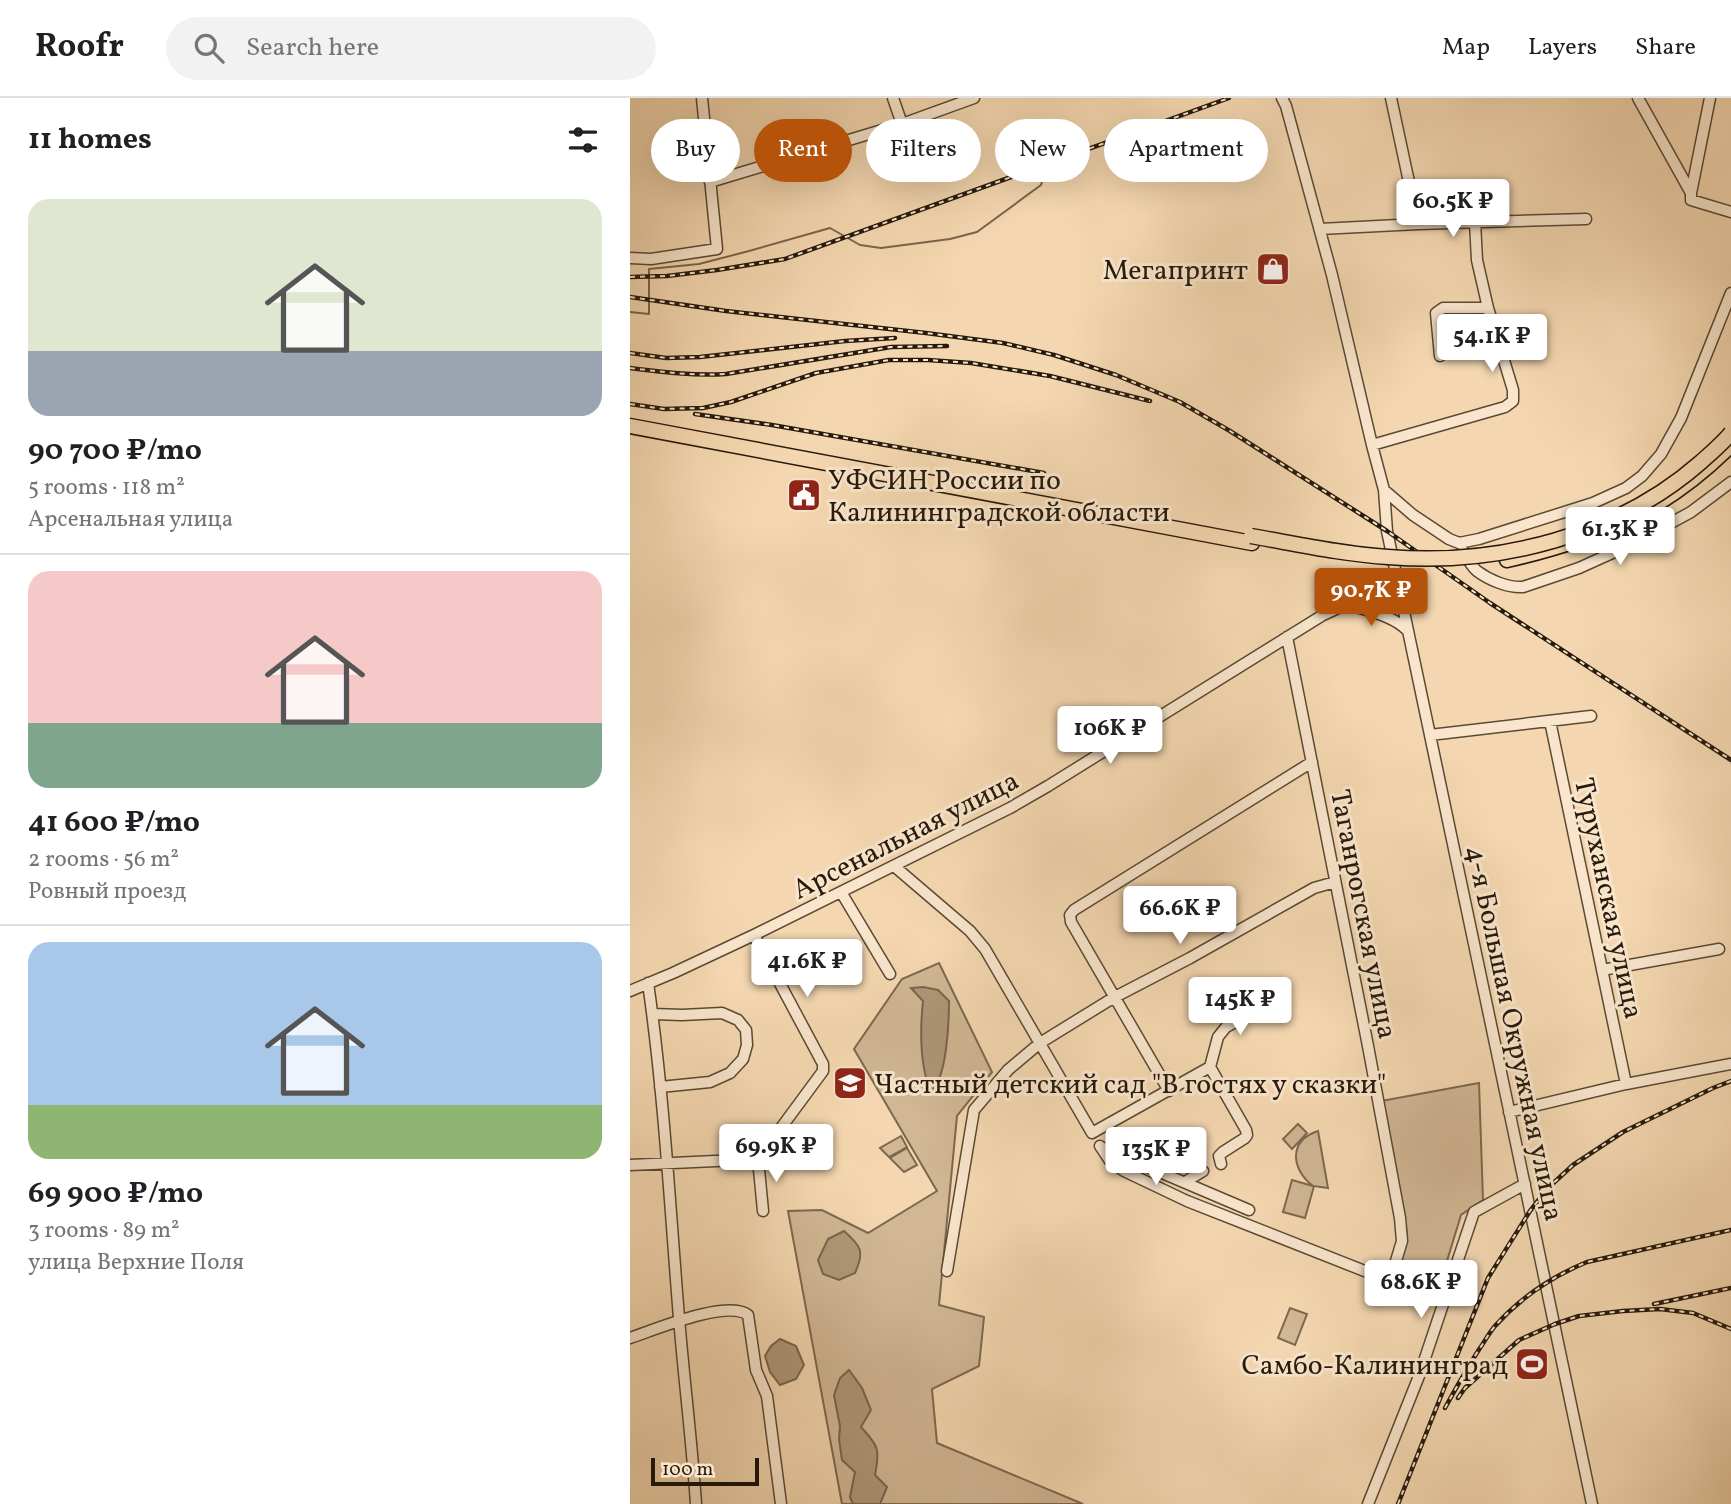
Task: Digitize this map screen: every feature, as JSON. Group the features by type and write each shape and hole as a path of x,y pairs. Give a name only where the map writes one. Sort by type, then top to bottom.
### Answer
{"main road":[{"path":"630,419 1083,502 1366,563 1418,568 1462,566 1507,559 1553,549 1592,536 1624,523 1660,503 1700,474 1731,445"},
{"path":"630,426 1252,539 1388,557 1443,558 1522,549 1590,529 1635,508 1687,475 1731,433"}],"street":[{"path":"702,98 704,119"},
{"path":"893,98 900,119"},
{"path":"916,119 974,98"},
{"path":"1391,98 1418,224"},
{"path":"1637,98 1691,193"},
{"path":"1710,98 1691,200 1731,212"},
{"path":"1284,102 1320,229 1384,490 1423,523 1449,539 1463,542 1593,503 1626,488 1642,476 1661,454 1681,418 1731,293"},
{"path":"740,173 866,135"},
{"path":"630,258 651,260 717,248 710,182"},
{"path":"1320,229 1586,219"},
{"path":"1372,445 1505,407 1513,401 1513,390 1488,308 1477,260 1475,222"},
{"path":"1440,356 1436,313 1438,310 1488,308"},
{"path":"1463,542 1488,577 1516,587 1561,574 1630,545 1725,493 1731,482"},
{"name":"4-я Большая Окружная улица","path":"1384,490 1387,531 1592,1504"},
{"name":"Арсенальная улица","path":"630,990 754,935 1010,808 1323,615 1348,604 1400,623 1409,632"},
{"name":"Таганрогская улица","path":"1100,1146 1110,1161 1124,1171 1188,1200 1390,1281 1402,1241 1400,1218 1287,637"},
{"path":"1430,735 1591,716"},
{"name":"Туруханская улица","path":"1550,721 1626,1084"},
{"path":"1169,1091 1071,922 1070,915 1312,762"},
{"path":"894,866 971,931 985,949 1100,1146 1249,1209"},
{"path":"947,1271 974,1110 1008,1070 1041,1043 1114,998 1314,888 1335,882"},
{"path":"841,892 890,974"},
{"path":"754,935 823,1064 823,1071 758,1159 763,1212"},
{"path":"1602,970 1719,949"},
{"path":"648,984 660,1087 696,1504"},
{"path":"1221,1164 1219,1156 1247,1135 1210,1067 1218,1037 1226,1027 1266,1005"},
{"path":"653,1014 722,1013 738,1020 746,1030 747,1045 743,1059 730,1073 710,1082 660,1087"},
{"path":"1509,1112 1626,1084 1731,1063"},
{"path":"1092,1133 1210,1067"},
{"path":"630,1165 758,1159"},
{"path":"1185,1182 1203,1171"},
{"path":"1368,1504 1419,1376 1474,1212 1525,1184"},
{"path":"630,1338 705,1313 728,1310 743,1311 748,1315 756,1370 767,1396 781,1504"}],"shaded area":[{"path":"939,963 992,1072 957,1116 939,1305 984,1317 979,1366 932,1389 937,1443 1083,1504 842,1504 788,1211 822,1210 868,1233 937,1191 854,1049 902,979"},
{"path":"911,988 938,990 949,1001 944,1063 941,1075 931,1092 921,1047 923,1001"},
{"path":"1479,1083 1483,1200 1461,1215 1437,1294 1396,1277 1407,1233 1381,1101"},
{"path":"1298,1124 1307,1133 1292,1149 1283,1139"},
{"path":"1318,1131 1328,1188 1314,1186 1305,1218 1283,1212 1292,1180 1313,1186 1300,1172 1296,1156 1301,1141"},
{"path":"901,1136 907,1147 889,1157 880,1148"},
{"path":"907,1148 917,1165 904,1172 890,1158"},
{"path":"844,1231 858,1245 860,1259 855,1273 839,1280 823,1274 818,1260 828,1239"},
{"path":"1290,1308 1307,1314 1295,1345 1278,1338"},
{"path":"780,1339 796,1346 804,1365 796,1379 780,1385 770,1372 765,1356 771,1346"},
{"path":"849,1370 862,1388 871,1410 861,1427 877,1449 875,1475 887,1487 880,1504 853,1504 850,1497 855,1472 842,1460 840,1426 834,1395 840,1378"}],"waterway":[{"path":"630,312 649,314 649,269 699,264 830,228 860,245 881,248 950,239 977,232 1042,182"}],"railway":[{"path":"630,277 667,276 785,259 1229,98"},
{"path":"630,297 726,311 1003,343 1054,355 1116,375 1180,402 1230,431 1387,531 1490,603 1731,760"},
{"path":"630,353 666,358 700,357 895,338"},
{"path":"630,368 690,374 726,374 891,347 947,346"},
{"path":"630,404 664,409 703,408 731,402 816,373 889,360 971,363 1050,376 1150,401"},
{"path":"695,414 1044,473"},
{"path":"1398,1504 1488,1278 1530,1211 1548,1188 1573,1165 1623,1132 1731,1081"},
{"path":"1445,1408 1495,1326 1515,1306 1550,1281 1587,1262 1731,1230"},
{"path":"1654,1304 1731,1288"},
{"path":"1458,1398 1465,1388 1519,1340 1579,1316 1660,1309 1693,1313 1731,1329"}],"place":[{"name":"Мегапринт","path":"1273,269"},
{"name":"УФСИН России по Калининградской области","path":"804,495"},
{"name":"Частный детский сад \"В гостях у сказки\"","path":"850,1083"},
{"name":"Самбо-Калининград","path":"1532,1364"}]}
